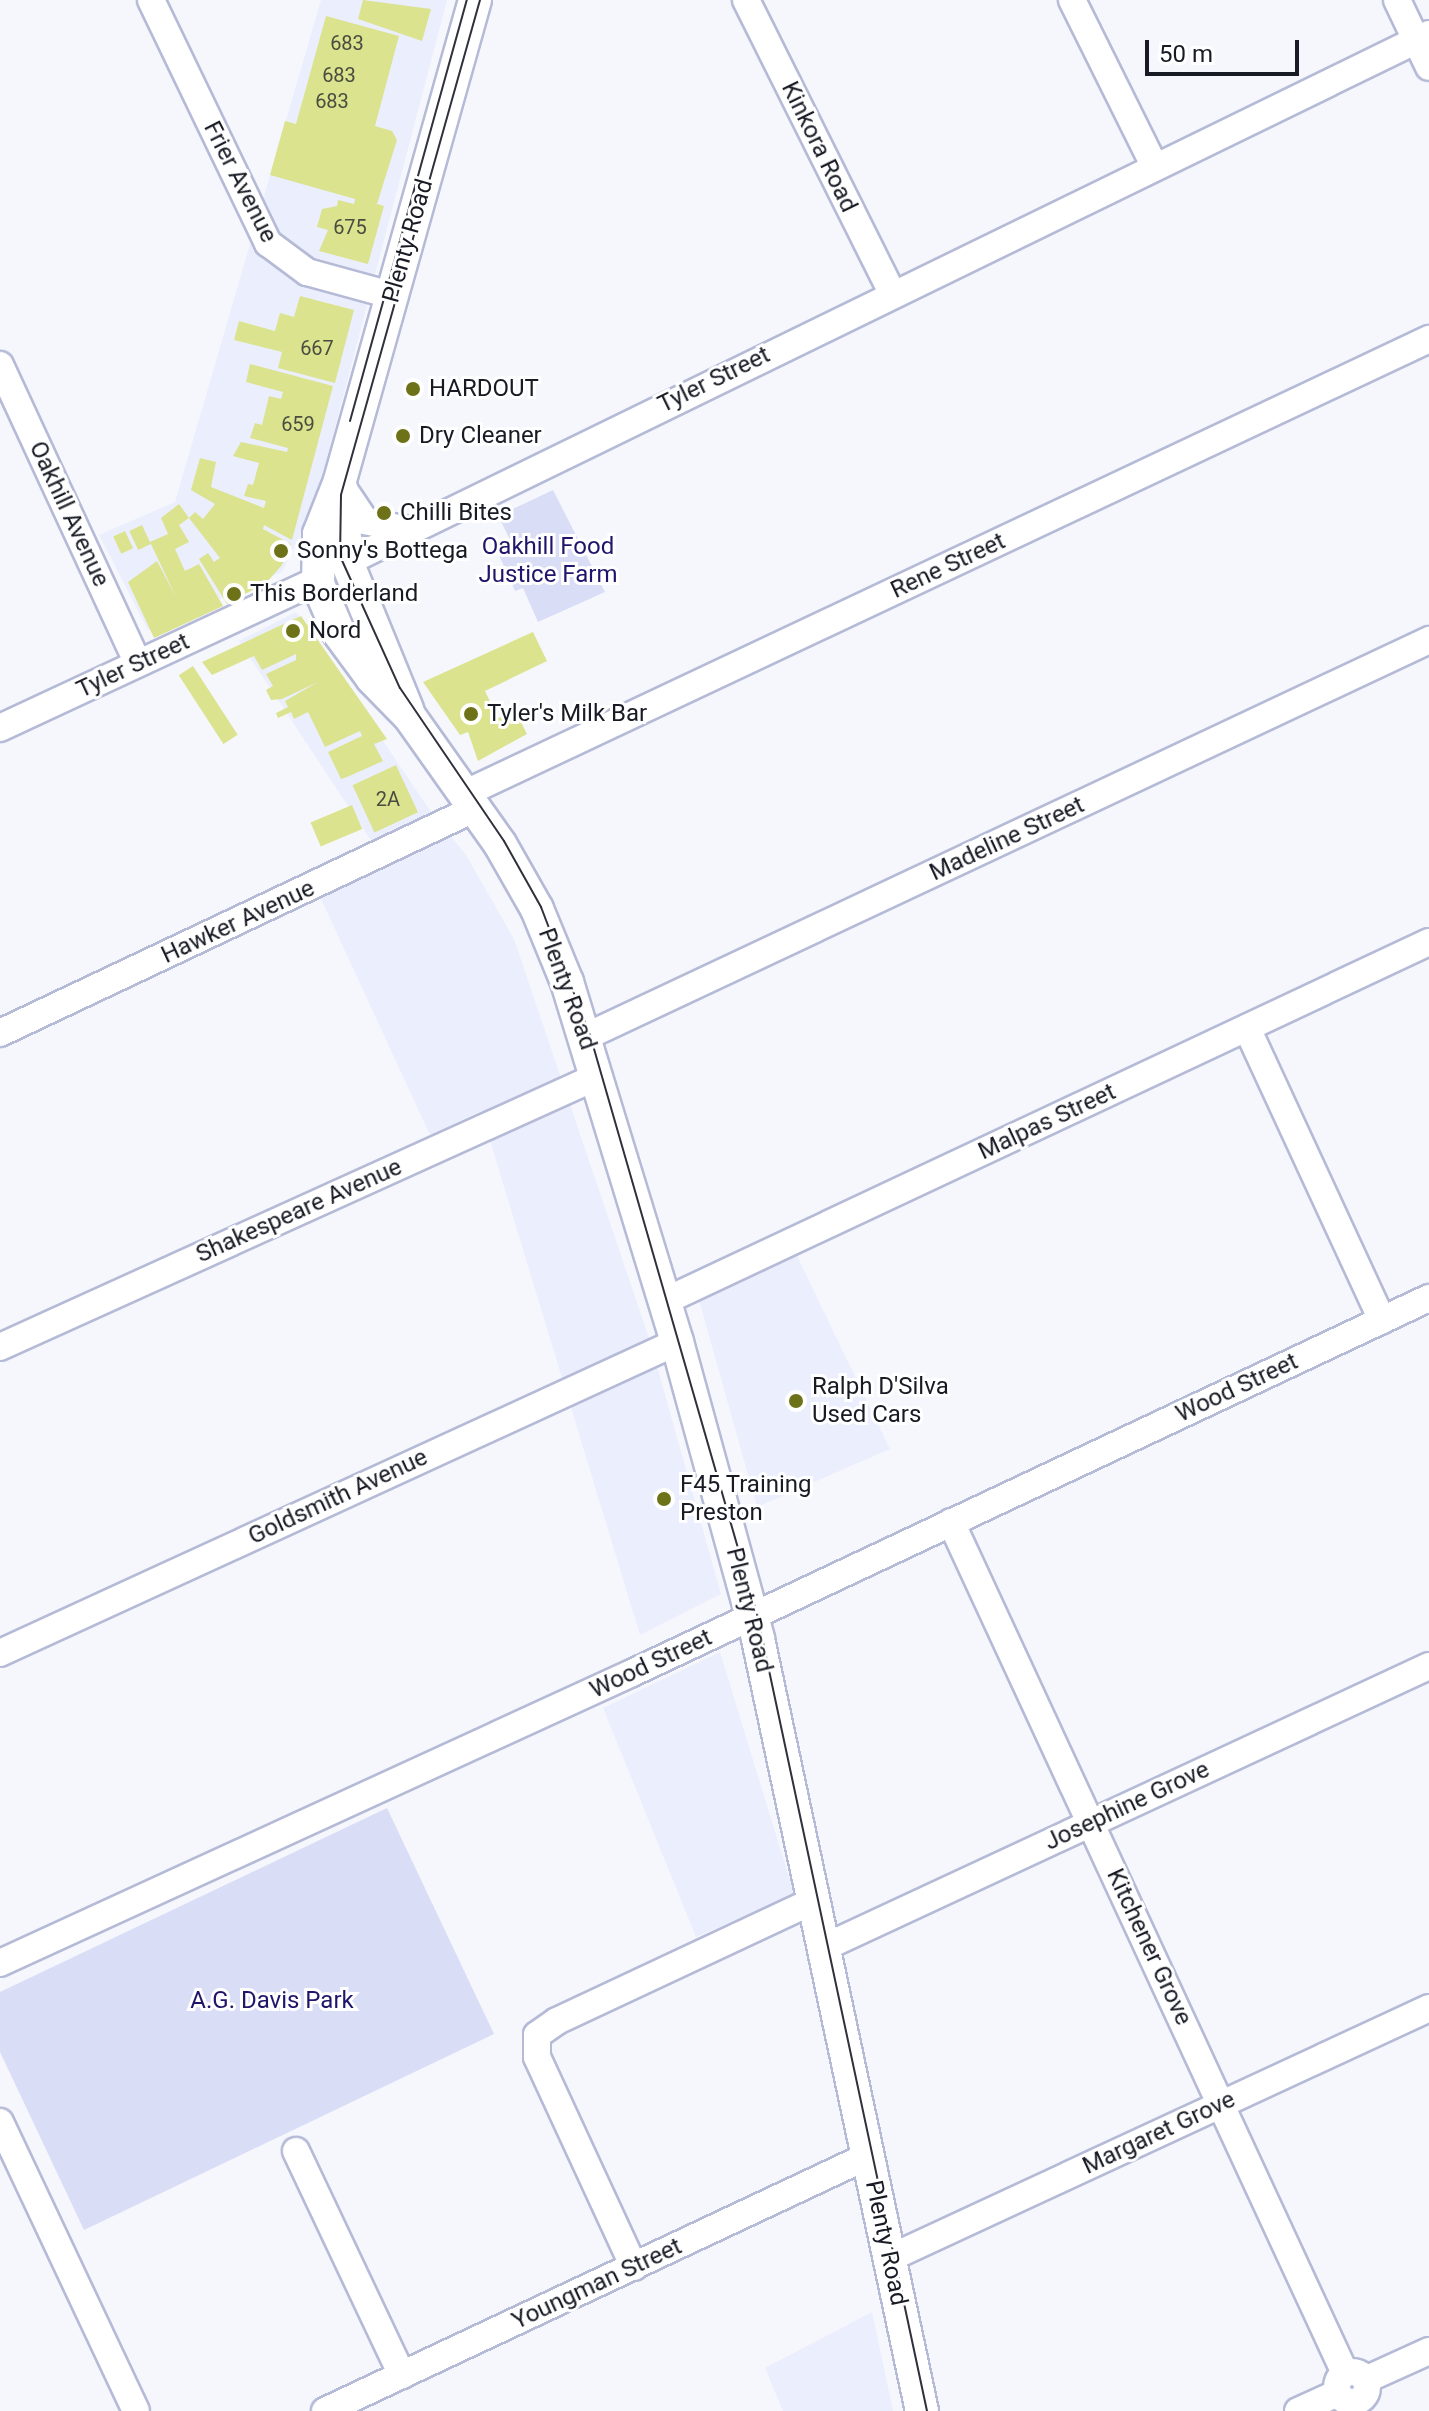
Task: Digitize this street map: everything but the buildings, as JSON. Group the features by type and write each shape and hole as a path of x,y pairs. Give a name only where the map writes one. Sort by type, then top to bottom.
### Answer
{"main road":[{"name":"Plenty Road","path":"475,0 340,481 319,534 318,580 339,633 379,687 410,717 471,801 537,909 598,1076 677,1342 752,1616 922,2411"},
{"name":"Plenty Road","path":"340,481 347,562 410,717"},
{"name":"Tyler Street","path":"318,580 347,562"}],"street":[{"name":"Frier Avenue","path":"151,0 268,243 307,272 391,295"},
{"name":"Kinkora Road","path":"746,0 892,293"},
{"path":"1072,0 1154,165"},
{"path":"1397,0 1423,37 1429,67"},
{"name":"Tyler Street","path":"347,562 1154,165 1423,37"},
{"name":"Rene Street","path":"471,801 1429,339"},
{"name":"Oakhill Avenue","path":"0,365 138,663"},
{"path":"340,481 359,516 376,526 407,530"},
{"name":"Tyler Street","path":"0,728 318,580"},
{"name":"Madeline Street","path":"585,1037 1429,640"},
{"name":"Hawker Avenue","path":"0,1033 471,801"},
{"name":"Malpas Street","path":"665,1301 1429,942"},
{"path":"1247,1028 1382,1320"},
{"name":"Shakespeare Avenue","path":"0,1347 598,1076"},
{"name":"Wood Street","path":"0,1963 752,1616 1429,1298"},
{"name":"Goldsmith Avenue","path":"0,1653 677,1342"},
{"name":"Kitchener Grove","path":"951,1522 1354,2391"},
{"name":"Josephine Grove","path":"825,1947 1429,1666"},
{"path":"634,2267 537,2057 537,2035 557,2021 815,1900"},
{"name":"Margaret Grove","path":"890,2258 1429,2008"},
{"path":"0,2122 136,2411"},
{"path":"296,2151 402,2375"},
{"name":"Youngman Street","path":"325,2411 868,2156"},
{"path":"1298,2411 1354,2391 1429,2351"}],"shaded area":[{"path":"321,0 447,0 315,504 282,572 148,630 99,535 175,502"},
{"path":"296,612 431,812 466,855 514,939 650,1341 721,1594 640,1635 481,1111 430,1135 310,875 372,842 239,641"},
{"path":"797,1256 890,1449 757,1507 699,1300"},
{"path":"720,1652 794,1894 696,1937 603,1708"},
{"path":"872,2312 893,2411 783,2411 765,2368"}],"green space":[{"name":"Oakhill Food Justice Farm","path":"553,490 605,592 538,622 523,588 515,591 499,555 514,547 498,516"},
{"name":"A.G. Davis Park","path":"387,1808 494,2034 84,2230 0,2052 0,1992"}],"tram line":[{"path":"350,421 467,0"},
{"path":"480,0 341,495 340,556 400,688 504,841 541,907 590,1035 757,1614 927,2411"}],"place":[{"name":"HARDOUT","path":"413,389"},
{"name":"Dry Cleaner","path":"403,436"},
{"name":"Chilli Bites","path":"384,513"},
{"name":"Sonny's Bottega","path":"281,551"},
{"name":"This Borderland","path":"234,594"},
{"name":"Nord","path":"293,631"},
{"name":"Tyler's Milk Bar","path":"471,714"},
{"name":"Ralph D'Silva Used Cars","path":"796,1401"},
{"name":"F45 Training Preston","path":"664,1499"}]}
